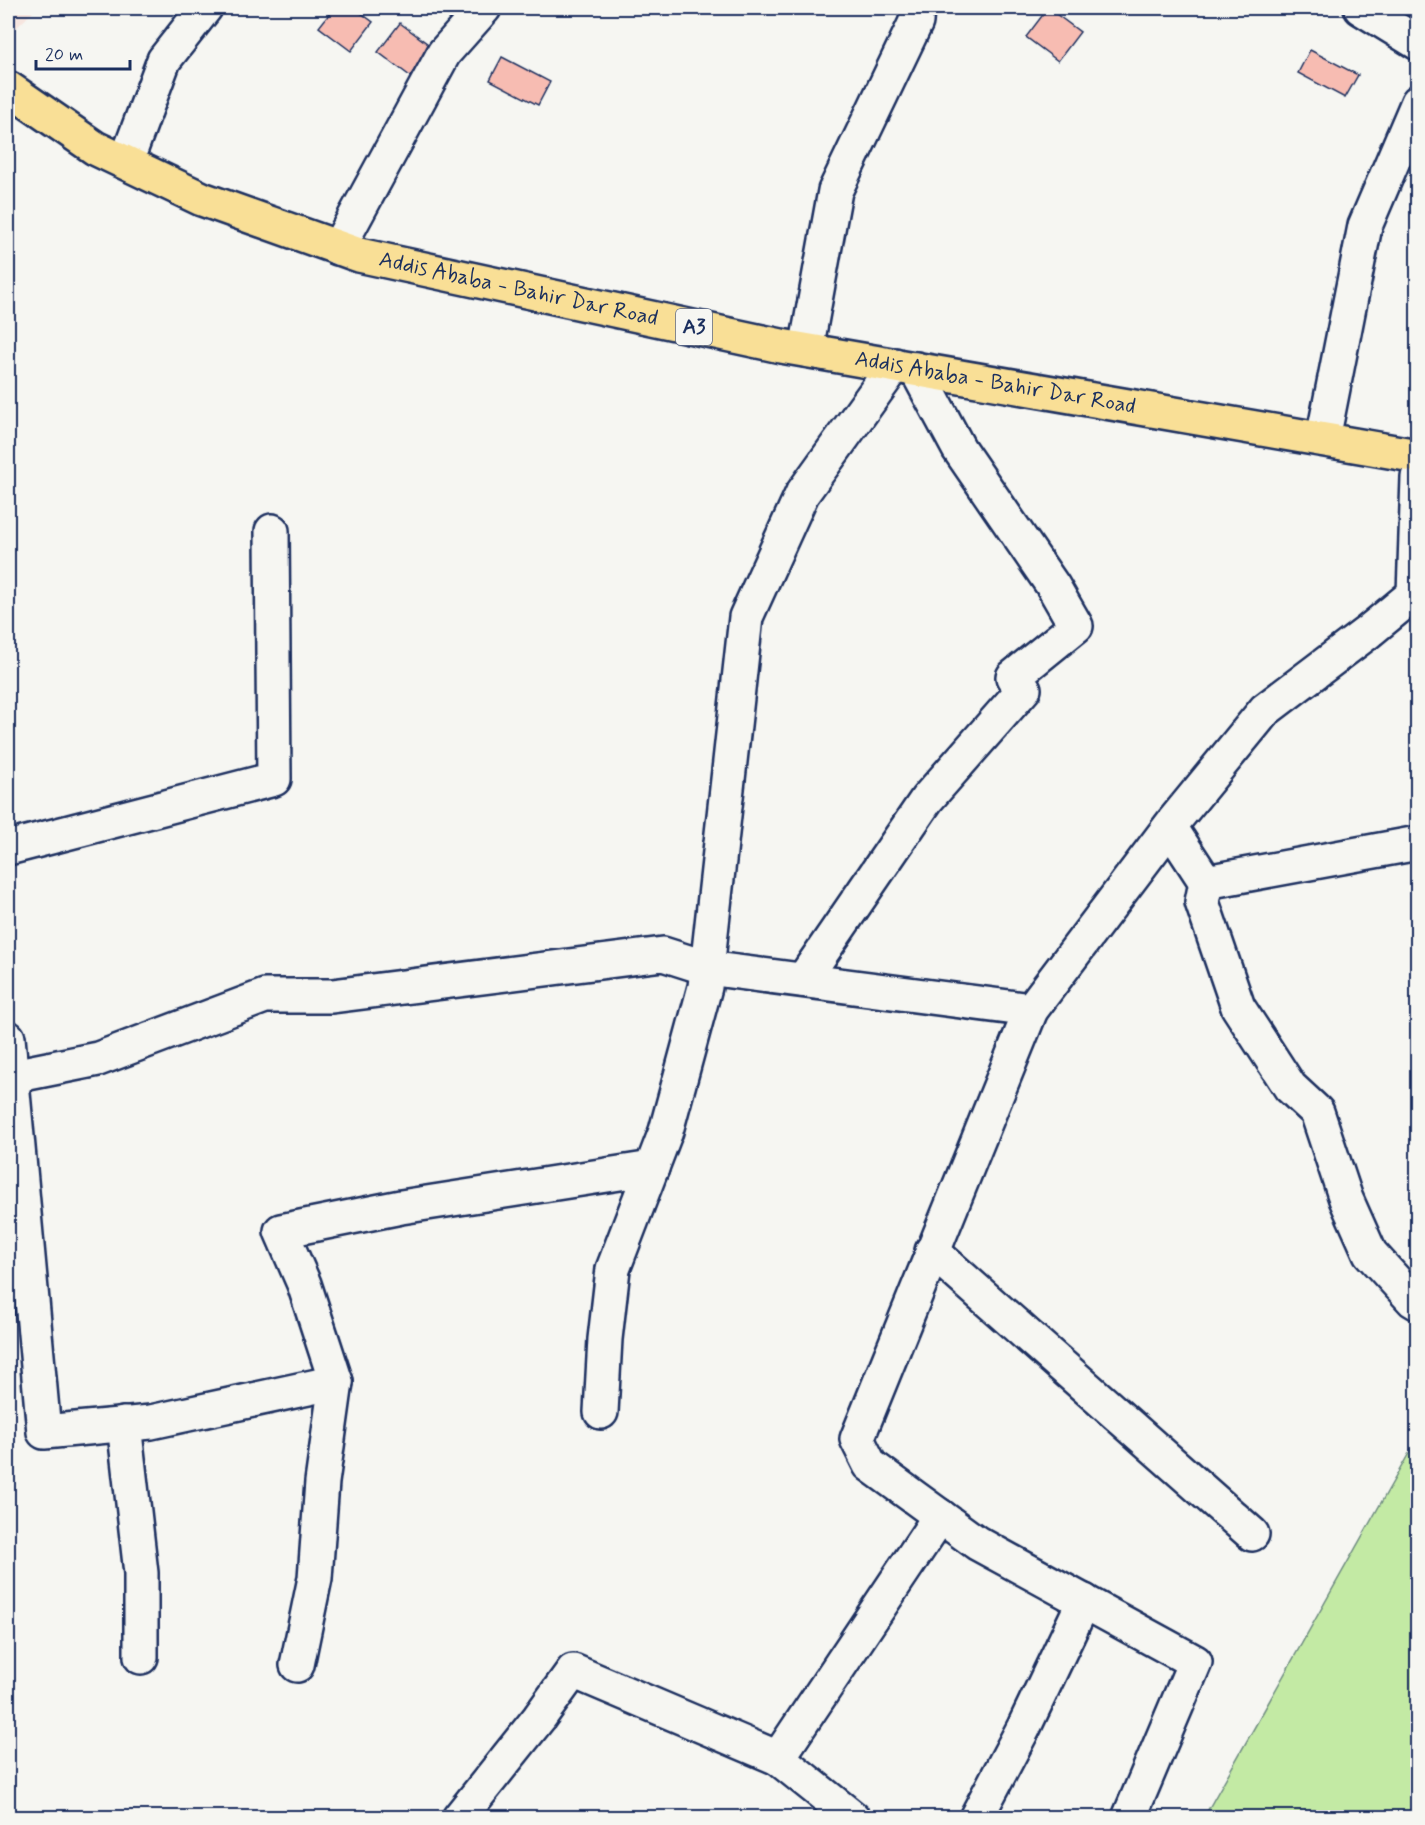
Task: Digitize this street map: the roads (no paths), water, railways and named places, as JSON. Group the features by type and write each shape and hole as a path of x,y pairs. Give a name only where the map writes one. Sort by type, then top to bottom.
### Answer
{"highway":[{"name":"Addis Ababa - Bahir Dar Road","path":"8,88 95,148 202,199 359,255 806,350 1418,456"}],"street":[{"path":"126,162 164,60 205,8"},
{"path":"338,248 444,52 484,8"},
{"path":"806,350 835,191 916,22 917,8"},
{"path":"1361,8 1418,43"},
{"path":"1323,439 1365,226 1418,102"},
{"path":"602,1412 605,1339 612,1269 666,1131 705,987 746,617 802,494 905,367 1053,586 1076,627 1013,677 1024,689 927,799 803,980"},
{"path":"1129,1818 1195,1662 977,1543 870,1465 856,1439 1031,1010 1170,827 1265,710 1414,594 1418,477"},
{"path":"8,848 274,779 272,531"},
{"path":"1170,827 1206,882 1202,902 1238,1007 1290,1087 1317,1112 1346,1198 1370,1253 1418,1303"},
{"path":"1206,882 1418,843"},
{"path":"10,1077 98,1059 265,996 332,996 663,954 707,968 1031,1010"},
{"path":"8,1038 44,1432 151,1422 336,1382"},
{"path":"297,1665 315,1578 322,1482 336,1382 304,1284 281,1231 401,1207 652,1168"},
{"path":"932,1251 1252,1534"},
{"path":"124,1424 141,1573 141,1657"},
{"path":"778,1758 940,1516"},
{"path":"976,1818 1024,1727 1084,1601"},
{"path":"459,1818 539,1718 573,1671 778,1758 853,1818"}]}
